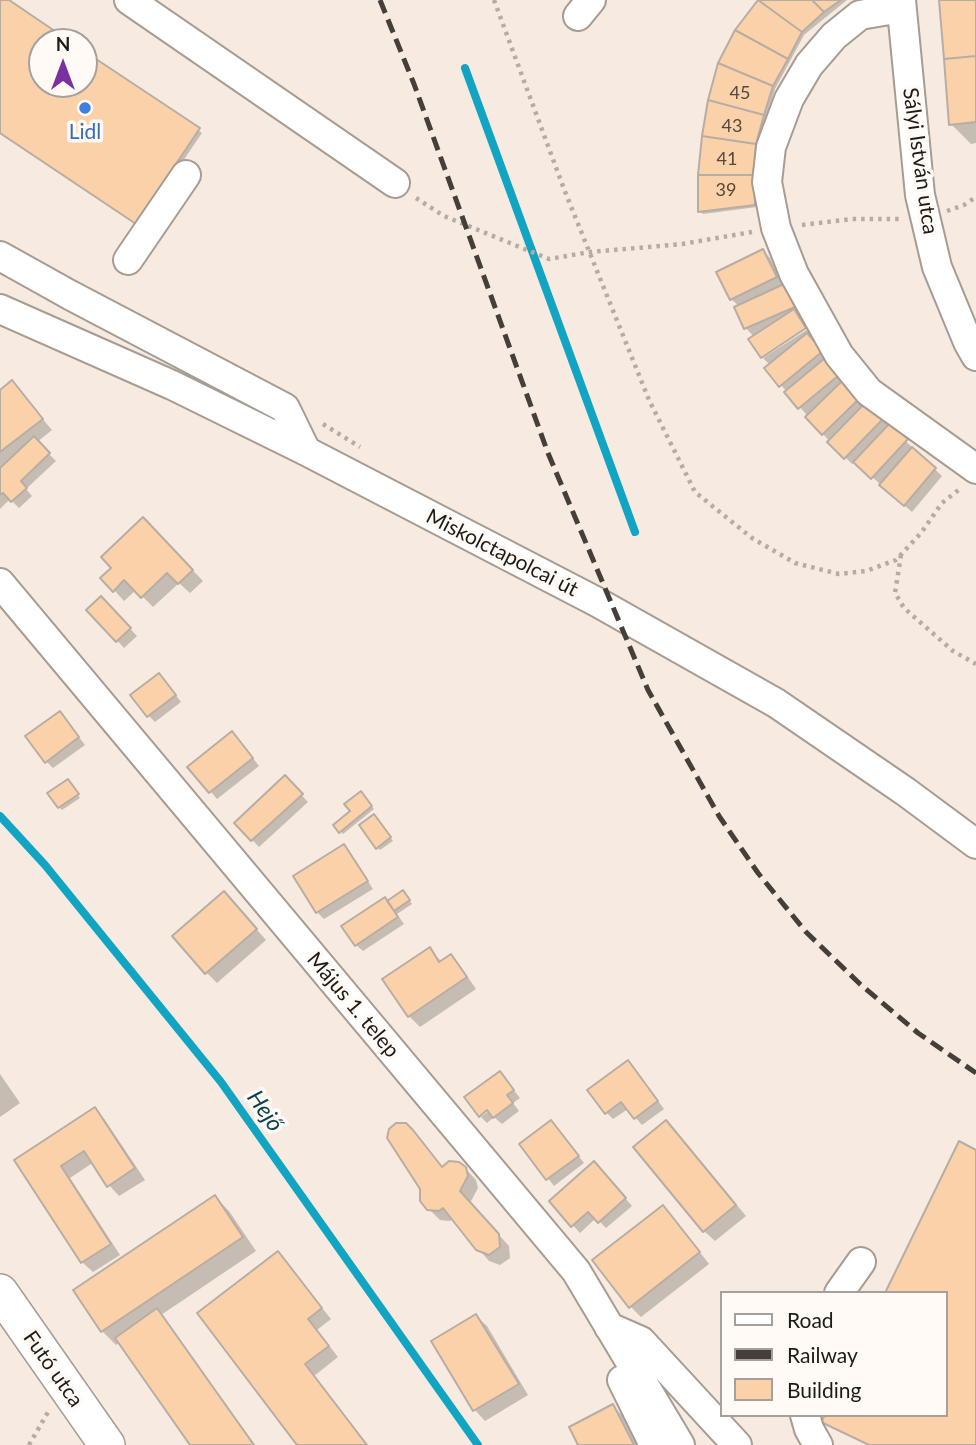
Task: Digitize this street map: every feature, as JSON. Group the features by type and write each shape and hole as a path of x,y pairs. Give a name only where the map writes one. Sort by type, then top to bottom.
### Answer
{"main road":[{"name":"Futó utca","path":"0,1292 107,1445"}],"street":[{"path":"129,0 395,183"},
{"path":"901,4 860,15 834,36 809,65 789,99 771,147 767,182 776,228 794,274 839,355 869,392 971,477"},
{"name":"Sályi István utca","path":"901,4 920,195 937,267 976,356"},
{"path":"128,260 186,175"},
{"path":"0,256 285,408 306,451"},
{"name":"Miskolctapolcai út","path":"0,309 173,384 597,602 776,703 906,792 976,844"},
{"name":"Május 1. telep","path":"0,583 576,1271 680,1445"},
{"path":"840,1291 861,1262"},
{"path":"609,1327 617,1370 654,1445"},
{"path":"609,1327 641,1341 737,1445"},
{"path":"806,1417 809,1429 818,1445"}],"path":[{"path":"494,0 649,400 695,492 752,538 795,563 839,573 866,571 896,560 942,503 971,477"},
{"path":"395,183 444,216 549,259 682,244 776,228 852,219 926,218"},
{"path":"901,555 895,593 904,608 953,651 976,664"}],"building":[{"name":"Lidl","path":"0,0 9,0 50,28 28,28 28,98 98,98 98,60 200,128 136,224 0,133"},
{"path":"758,0 812,0 824,12 802,32"},
{"path":"758,0 802,32 788,59 735,30"},
{"path":"812,0 841,0 824,12"},
{"path":"939,0 976,0 976,56 944,59"},
{"path":"735,30 788,59 773,86 718,63"},
{"path":"976,56 976,122 949,125 944,59"},
{"path":"718,63 773,86 764,115 708,100"},
{"path":"708,100 764,115 756,144 702,136"},
{"path":"702,136 756,144 754,175 698,175"},
{"path":"698,175 754,175 755,205 698,212"},
{"path":"763,249 777,277 730,300 716,272"},
{"path":"784,284 795,307 744,329 734,307"},
{"path":"794,309 806,328 761,358 748,339"},
{"path":"807,333 823,351 779,387 764,368"},
{"path":"825,358 839,375 798,409 784,392"},
{"path":"844,379 861,397 822,435 805,417"},
{"path":"12,380 43,419 0,452 0,390"},
{"path":"866,402 883,419 844,459 827,442"},
{"path":"890,423 908,439 871,479 853,462"},
{"path":"34,436 50,453 21,481 27,488 11,502 3,493 0,495 0,468"},
{"path":"912,447 936,468 904,506 879,485"},
{"path":"143,517 193,570 178,584 167,573 141,598 124,580 113,592 100,578 111,568 101,557"},
{"path":"101,596 131,628 116,642 86,610"},
{"path":"159,673 176,695 147,717 130,695"},
{"path":"60,711 79,737 45,763 25,736"},
{"path":"232,731 253,758 209,793 187,767"},
{"path":"285,775 303,794 251,841 234,823"},
{"path":"68,779 79,794 58,808 47,793"},
{"path":"361,791 372,806 339,833 333,825 350,811 344,804"},
{"path":"374,814 391,837 376,849 359,825"},
{"path":"344,844 368,881 316,913 293,876"},
{"path":"403,890 410,900 394,911 387,901"},
{"path":"224,891 257,929 205,974 172,936"},
{"path":"385,897 398,917 355,946 341,926"},
{"path":"430,947 439,962 451,954 467,977 408,1017 382,979"},
{"path":"628,1060 658,1101 634,1119 621,1102 605,1114 587,1090"},
{"path":"500,1071 514,1090 507,1095 513,1103 493,1118 487,1110 479,1117 464,1097"},
{"path":"95,1107 135,1168 107,1187 84,1151 61,1166 111,1244 81,1263 14,1160"},
{"path":"551,1120 579,1156 546,1180 519,1144"},
{"path":"666,1120 736,1205 703,1232 633,1147"},
{"path":"396,1123 406,1123 442,1167 449,1161 459,1162 466,1167 468,1176 460,1191 499,1234 500,1247 489,1255 476,1250 443,1208 439,1211 427,1210 420,1201 420,1189 387,1138 389,1129"},
{"path":"959,1141 976,1150 976,1445 869,1445 821,1422 824,1417 948,1417 948,1291 886,1291"},
{"path":"594,1161 626,1198 598,1223 588,1212 571,1227 549,1201"},
{"path":"215,1195 243,1237 101,1332 73,1290"},
{"path":"663,1205 700,1252 629,1308 592,1260"},
{"path":"278,1251 322,1308 308,1319 329,1346 305,1364 367,1445 297,1445 197,1313"},
{"path":"157,1308 254,1445 190,1445 115,1338"},
{"path":"476,1314 519,1384 473,1411 431,1341"},
{"path":"613,1404 634,1445 578,1445 569,1427"}],"waterway":[{"path":"465,68 635,532"},
{"name":"Hejő","path":"0,816 45,865 221,1082 478,1445"}],"railway":[{"path":"380,0 414,84 548,453 648,690 719,816 758,873 806,932 860,984 918,1033 976,1073"}],"place":[{"name":"Lidl","path":"85,108"}]}
